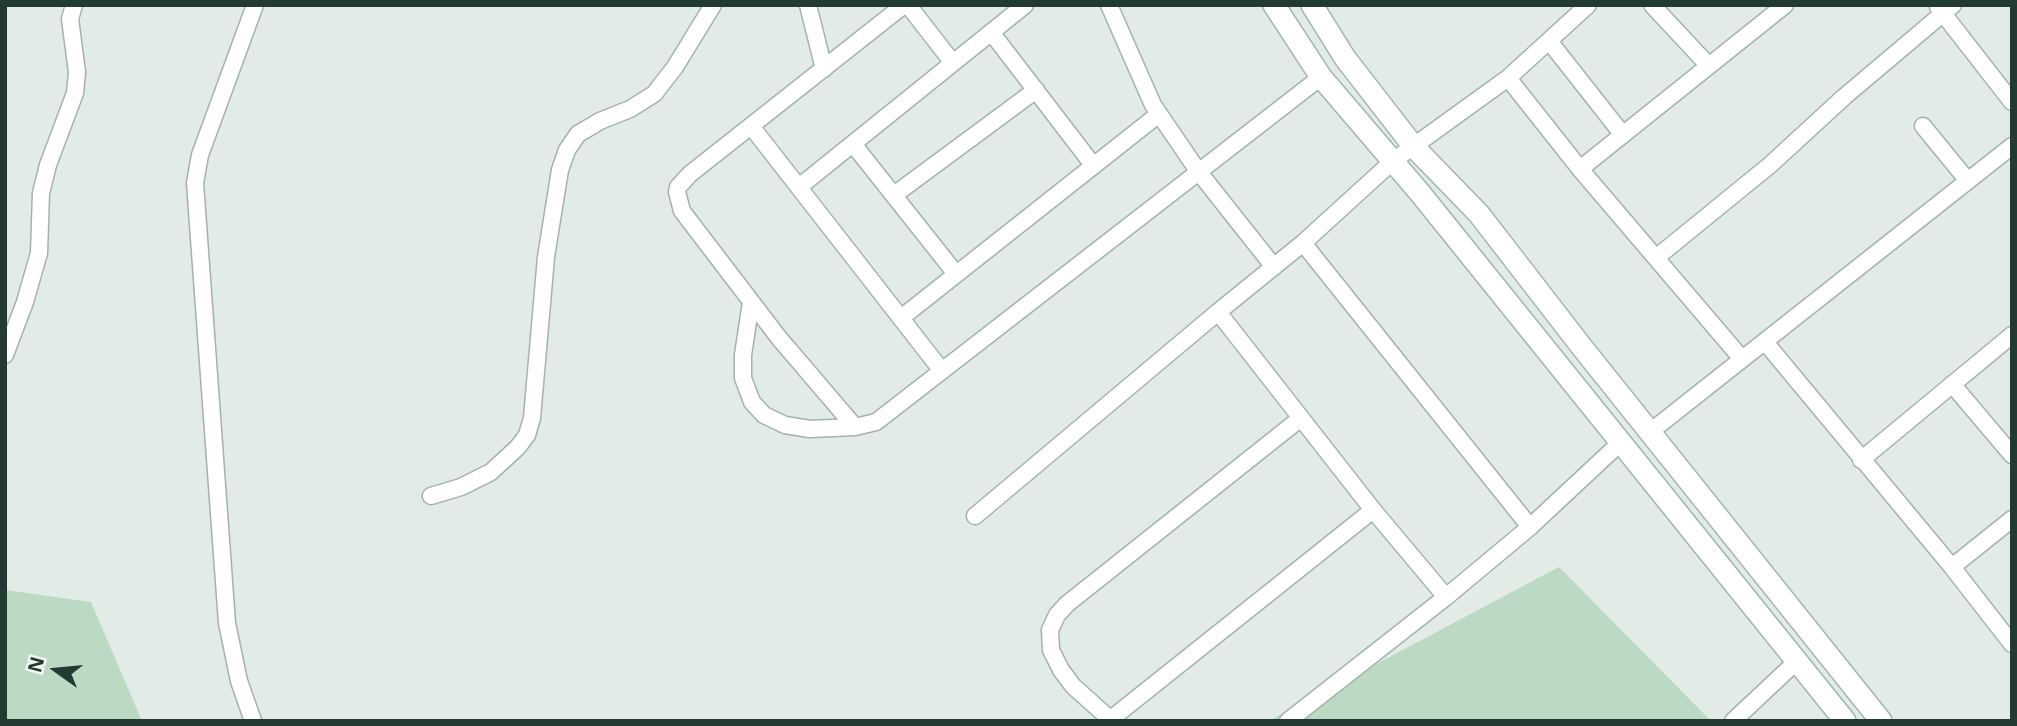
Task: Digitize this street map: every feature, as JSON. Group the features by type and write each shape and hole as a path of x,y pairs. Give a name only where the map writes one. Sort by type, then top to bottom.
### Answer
{"main road":[{"path":"1274,5 1321,77 1393,161 1845,721"},
{"path":"1312,5 1345,58 1414,147 1479,214 1881,721"}],"street":[{"path":"5,355 25,302 39,253 43,184 75,93 77,72 70,19 74,5"},
{"path":"253,721 239,681 228,623 195,183 200,155 255,5"},
{"path":"431,496 461,487 491,472 527,435 532,418 546,257 559,170 566,150 578,134 654,94 675,67 713,5"},
{"path":"808,5 824,69"},
{"path":"855,427 779,338 682,211 678,187 690,174 906,5 953,63"},
{"path":"799,187 1025,5"},
{"path":"1109,5 1138,75 1159,114 1198,170 1274,267"},
{"path":"975,516 1303,243 1393,161 1508,78 1588,5"},
{"path":"1652,5 1709,66"},
{"path":"1580,169 1784,5"},
{"path":"1657,257 1770,165 1944,8 2012,102"},
{"path":"991,32 1093,165"},
{"path":"1549,41 1623,135"},
{"path":"751,302 743,355 743,378 752,402 764,415 785,425 810,429 855,427 876,422 1321,77"},
{"path":"1508,78 1580,169 1742,359"},
{"path":"894,195 1036,90"},
{"path":"901,318 1159,114"},
{"path":"751,126 942,371"},
{"path":"1923,126 1968,181"},
{"path":"853,144 956,274"},
{"path":"1650,432 1968,181 2010,153"},
{"path":"1303,243 1530,527"},
{"path":"1218,312 1373,510 1446,597"},
{"path":"1861,460 2007,339 2012,357"},
{"path":"1765,342 1952,567 2012,644"},
{"path":"1952,384 2012,455"},
{"path":"1301,418 1066,604 1050,630 1051,650 1073,686 1111,720 1373,510"},
{"path":"1288,721 1530,527 1620,443"},
{"path":"1952,567 2012,519"},
{"path":"1733,721 1797,661"}],"green space":[{"path":"1559,567 1711,721 1269,721"},
{"path":"5,590 91,602 142,721 5,721"}]}
